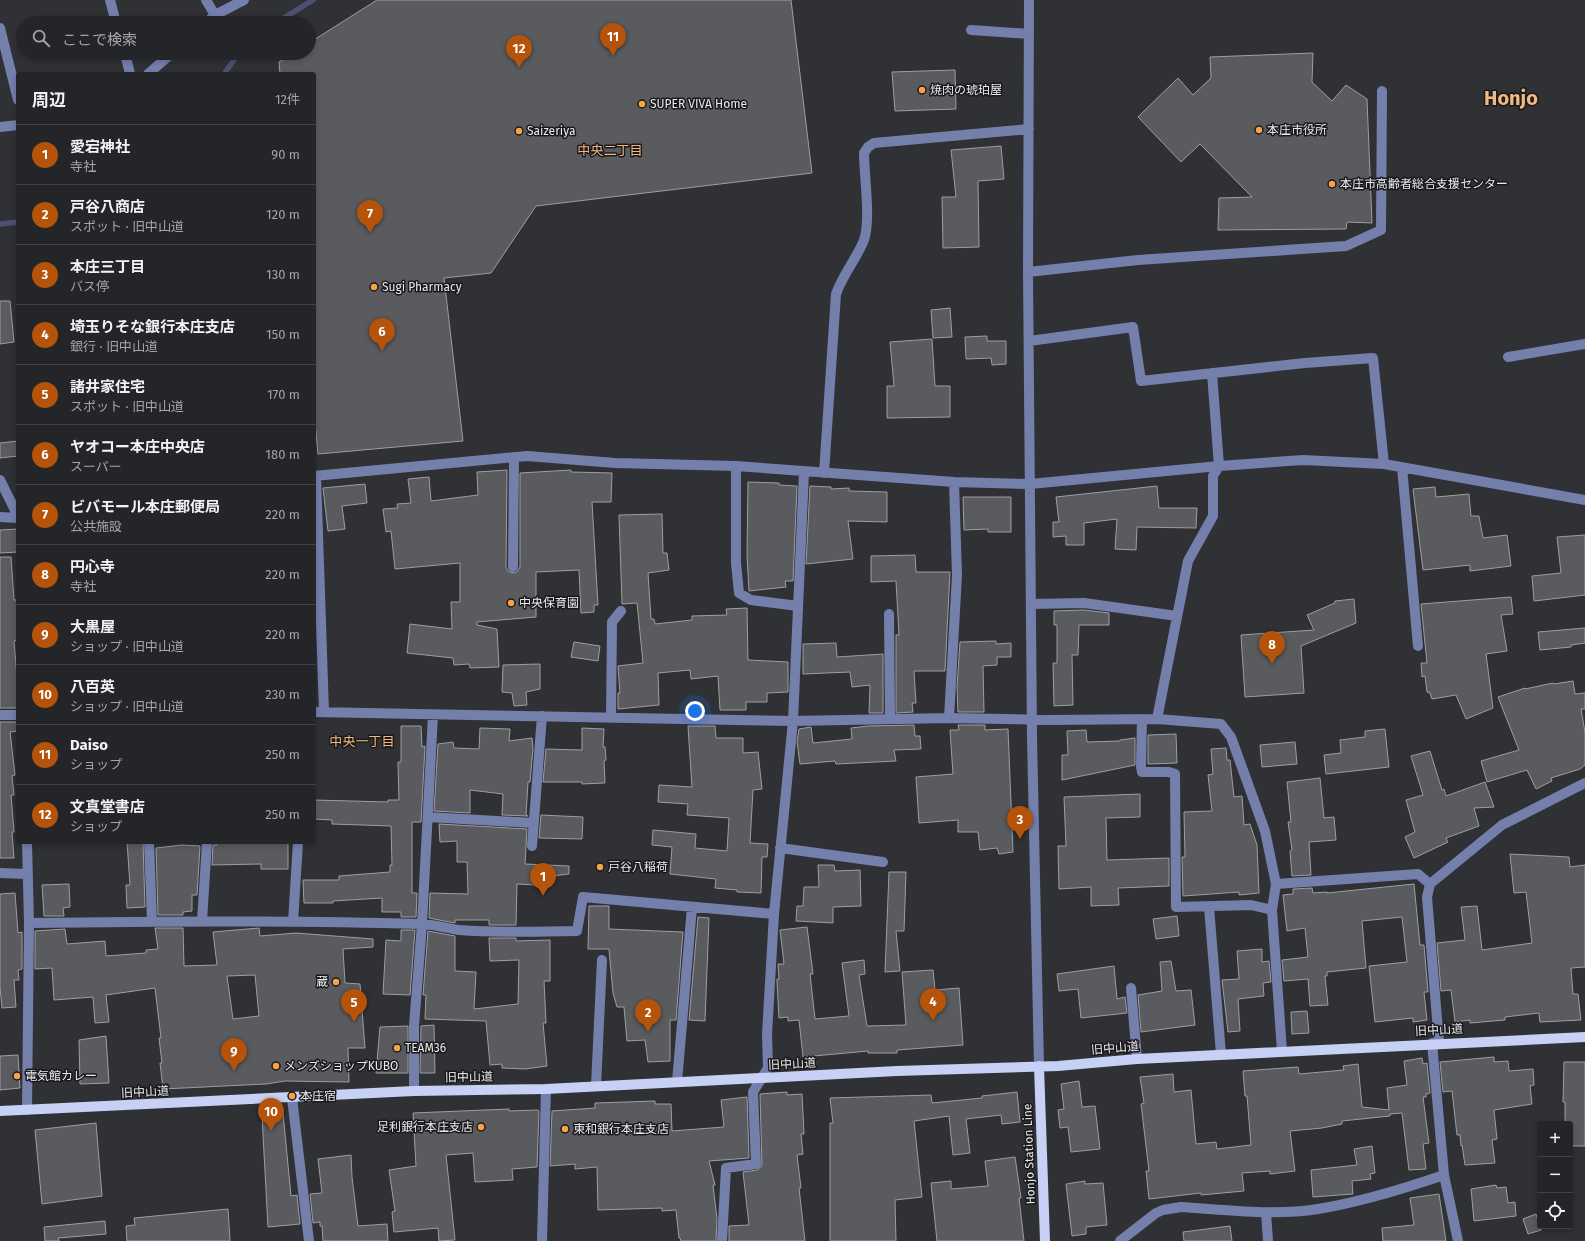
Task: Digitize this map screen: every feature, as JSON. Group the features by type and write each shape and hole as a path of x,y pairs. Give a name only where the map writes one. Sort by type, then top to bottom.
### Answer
{"main road":[{"name":"旧中山道","path":"0,1111 414,1091 546,1089 1039,1066 1221,1054 1585,1037"},
{"name":"Honjo Station Line","path":"1039,1066 1045,1241"}],"street":[{"path":"110,0 114,16"},
{"path":"206,0 215,16 244,0"},
{"path":"1029,0 1028,272 1032,720 1039,1066"},
{"path":"0,28 16,92"},
{"path":"971,30 1029,34"},
{"path":"127,60 130,72"},
{"path":"150,72 164,60"},
{"path":"1028,272 1138,260 1346,246 1382,230 1382,91"},
{"path":"0,127 16,125"},
{"path":"824,473 836,294 841,280 864,239 866,222 864,153 868,147 874,143 1029,129"},
{"path":"1029,341 1133,328 1141,381 1351,358 1374,358 1384,464"},
{"path":"1508,357 1585,344"},
{"path":"1157,719 1188,561 1213,516 1213,476 1219,466 1212,373"},
{"path":"316,476 527,456 615,463 736,466 954,482 1030,484 1219,466 1303,460 1384,464 1585,500"},
{"path":"513,567 514,457"},
{"path":"736,466 736,563 739,592 751,600 798,606"},
{"path":"1402,467 1418,646"},
{"path":"722,1241 726,1168 737,1168 756,1164 753,1092 760,1078 768,1068 767,1034 774,914 793,721 804,515 804,472"},
{"path":"0,480 16,513"},
{"path":"949,718 956,575 954,482"},
{"path":"0,517 16,517"},
{"path":"316,535 319,712 793,721 949,718 1032,720 1157,719 1221,724 1231,737 1265,830 1276,884 1272,910 1282,1051"},
{"path":"1031,604 1084,603 1177,616"},
{"path":"611,718 612,622 621,611"},
{"path":"889,614 890,719"},
{"path":"0,715 16,716"},
{"path":"414,1091 414,1026 422,924 433,715"},
{"path":"532,846 542,716"},
{"path":"1142,719 1142,772 1169,772 1175,774 1176,907 1251,905 1272,910"},
{"path":"1458,1241 1444,1174 1427,897 1430,884 1502,825 1584,785"},
{"path":"428,816 533,823"},
{"path":"27,844 29,923 27,1110"},
{"path":"149,844 152,921"},
{"path":"202,921 208,844"},
{"path":"293,922 298,844"},
{"path":"780,848 883,862"},
{"path":"0,873 27,874"},
{"path":"1276,884 1418,874 1430,884"},
{"path":"29,923 152,921 293,922 422,924 459,930 521,932 577,931 583,897 774,914"},
{"path":"1209,906 1221,1054"},
{"path":"677,1082 692,907"},
{"path":"596,1086 602,960"},
{"path":"1131,988 1138,1059"},
{"path":"542,1241 546,1089"},
{"path":"292,1098 309,1241"},
{"path":"1120,1241 1156,1213 1170,1208 1182,1207 1266,1212 1317,1209 1397,1191 1444,1174"},
{"path":"1266,1212 1268,1241"}],"building":[{"path":"377,0 791,0 812,173 536,206 491,273 444,278 463,441 318,454 316,432 316,72 280,72 279,62 282,60 316,60 316,39"},
{"name":"本庄市役所","path":"1313,53 1312,82 1332,101 1346,85 1367,99 1372,223 1347,222 1346,229 1218,230 1219,198 1252,197 1200,144 1181,162 1138,117 1178,78 1193,95 1211,78 1210,57"},
{"path":"955,70 956,109 895,111 892,72"},
{"path":"1001,146 1004,179 978,181 979,247 943,248 942,197 956,197 951,150"},
{"path":"0,301 10,301 14,342 0,344"},
{"path":"950,308 952,337 933,338 931,310"},
{"path":"987,336 987,341 1006,341 1006,364 992,365 991,358 966,359 965,337"},
{"path":"932,339 935,386 950,386 950,417 887,418 887,386 894,386 890,342"},
{"path":"16,441 16,456 0,458 0,443"},
{"path":"507,470 506,567 508,571 513,573 517,572 520,567 520,473 571,470 571,472 612,473 611,502 592,502 598,605 594,605 594,612 581,613 579,570 536,572 536,617 477,622 477,625 497,629 499,667 470,668 469,664 454,665 453,658 407,653 410,624 452,629 451,602 460,602 460,563 395,569 391,531 386,532 383,509 398,508 397,504 411,503 408,479 429,477 431,501 478,495 477,472"},
{"path":"748,482 779,483 779,485 797,486 793,581 785,581 786,587 749,591 747,555"},
{"path":"365,484 367,503 342,506 345,529 328,531 323,488"},
{"path":"810,486 831,487 831,489 849,488 849,491 887,492 887,522 848,521 853,559 806,564"},
{"path":"1157,486 1159,508 1197,508 1196,528 1137,527 1136,550 1115,549 1117,519 1084,523 1084,545 1066,545 1066,536 1053,537 1053,522 1059,522 1056,497"},
{"path":"1435,487 1436,497 1469,494 1471,516 1479,516 1483,538 1507,535 1511,566 1470,571 1470,565 1423,570 1413,489"},
{"path":"963,497 1011,497 1011,532 988,532 988,529 964,530"},
{"path":"662,514 663,553 667,553 669,570 648,573 651,619 654,619 655,624 692,620 692,616 727,615 726,609 747,608 748,660 788,662 788,692 767,693 767,702 746,702 746,710 720,710 718,676 691,679 690,670 658,673 659,705 618,709 618,693 620,693 618,666 643,663 637,603 622,604 619,515"},
{"path":"16,529 16,552 0,553 0,530"},
{"path":"1585,535 1585,595 1534,601 1532,576 1561,573 1557,537"},
{"path":"915,555 916,572 950,572 945,671 914,671 916,703 912,703 913,712 896,713 896,635 899,635 896,581 871,582 871,556"},
{"path":"0,557 11,557 14,600 16,600 16,640 14,641 16,665 16,708 0,708"},
{"path":"1511,597 1513,614 1501,615 1507,651 1486,654 1493,708 1466,719 1456,695 1432,699 1430,693 1427,692 1425,676 1422,677 1421,663 1427,663 1421,604"},
{"path":"1354,599 1356,623 1301,646 1304,693 1245,697 1241,635 1314,630 1307,615 1335,603 1335,601"},
{"path":"1084,610 1109,613 1109,625 1079,625 1078,655 1072,655 1073,705 1054,706 1053,663 1057,663 1057,625 1054,625 1054,611"},
{"path":"1585,628 1585,643 1571,645 1571,647 1540,650 1538,632"},
{"path":"996,641 996,644 1011,643 1011,657 997,657 997,665 983,666 984,712 958,712 957,687 960,642"},
{"path":"574,642 600,646 598,661 571,657"},
{"path":"836,643 837,657 883,654 883,713 869,713 870,685 852,687 850,672 803,674 803,644"},
{"path":"540,664 540,689 526,692 527,705 514,706 512,693 502,692 503,665"},
{"path":"1573,681 1575,694 1585,693 1585,709 1581,709 1585,732 1585,765 1580,769 1551,778 1552,781 1536,789 1527,770 1487,782 1481,761 1519,750 1498,697 1525,688"},
{"path":"0,722 16,722 16,731 10,732 15,775 12,776 14,795 11,795 14,832 12,832 14,858 0,858"},
{"path":"914,725 915,736 920,736 921,749 894,750 896,761 836,764 835,761 800,764 797,742 799,729 811,727 813,743 852,739 851,728"},
{"path":"958,725 985,725 985,730 1008,729 1013,852 999,854 997,848 980,850 978,832 958,832 958,820 919,823 916,777 953,774 950,730 959,730"},
{"path":"401,726 421,726 422,747 425,746 421,822 412,822 412,893 417,893 416,917 401,917 401,912 382,912 382,898 333,901 333,903 304,903 303,880 339,880 339,876 390,872 390,865 392,865 391,826 332,824 332,820 316,819 316,800 388,802 388,800 399,800 398,762 401,762"},
{"path":"688,726 715,726 716,738 743,738 743,753 758,752 762,789 753,790 750,843 768,844 767,857 762,857 761,893 737,892 737,890 715,888 716,879 670,874 672,847 652,845 653,830 696,834 695,848 727,851 729,818 687,815 688,804 658,802 659,785 692,787"},
{"path":"480,728 510,729 509,741 532,738 533,749 530,782 528,782 526,815 528,816 502,815 503,794 470,790 470,813 434,811 438,744 453,742 454,748 479,749"},
{"path":"582,728 604,729 603,747 605,747 606,760 604,761 605,783 582,784 582,782 543,782 546,749 582,750"},
{"path":"1385,729 1389,767 1326,774 1324,755 1341,753 1340,740 1365,737 1365,731"},
{"path":"1086,730 1087,742 1120,741 1135,738 1135,765 1062,780 1062,755 1068,755 1067,731"},
{"path":"1176,734 1177,763 1148,764 1148,735"},
{"path":"1295,742 1297,764 1262,767 1260,745"},
{"path":"1226,748 1227,760 1230,760 1234,797 1242,796 1244,825 1250,824 1257,845 1259,893 1239,895 1239,892 1183,896 1182,857 1185,857 1184,812 1212,811 1208,775 1213,774 1211,749"},
{"path":"1430,751 1442,790 1444,789 1446,796 1485,782 1494,807 1474,808 1479,826 1446,838 1448,842 1414,858 1405,837 1415,832 1406,800 1423,795 1411,756"},
{"path":"1320,778 1324,818 1334,817 1336,840 1309,842 1311,875 1292,876 1290,851 1292,850 1288,822 1291,822 1287,782"},
{"path":"1140,794 1140,817 1106,818 1107,860 1169,858 1169,886 1118,888 1119,905 1091,906 1091,887 1059,889 1058,846 1066,846 1064,797"},
{"path":"541,815 583,817 582,839 539,838"},
{"path":"439,824 527,829 525,864 569,866 569,874 535,878 535,885 517,884 516,925 489,925 489,920 455,920 455,923 429,918 430,893 468,894 467,862 457,862 457,841 440,842"},
{"path":"127,844 143,844 145,907 127,908 126,885 130,885"},
{"path":"288,844 288,869 261,869 261,864 212,865 213,845"},
{"path":"182,845 200,846 197,895 192,895 192,911 183,912 183,915 158,915 156,848"},
{"path":"1510,854 1569,857 1570,867 1585,865 1585,967 1571,968 1573,994 1578,994 1581,1020 1540,1022 1539,1013 1505,1017 1505,1020 1470,1023 1470,1020 1455,1022 1451,990 1441,991 1437,943 1465,940 1461,907 1477,906 1482,950 1532,943 1526,892 1514,893"},
{"path":"818,865 834,865 835,871 860,870 861,906 833,907 833,923 796,921 797,906 803,906 804,887 819,887"},
{"path":"889,872 906,872 904,931 896,931 900,971 885,972"},
{"path":"69,884 70,907 63,908 64,916 44,916 42,885"},
{"path":"1414,884 1420,945 1424,945 1428,992 1424,992 1427,1020 1413,1022 1413,1018 1375,1022 1369,966 1407,962 1402,917 1362,921 1366,968 1327,972 1327,976 1325,976 1328,1005 1310,1006 1308,979 1284,981 1282,960 1308,957 1305,928 1287,931 1283,895 1293,894 1293,889 1312,888 1313,893 1327,893"},
{"path":"15,893 18,933 22,932 22,969 18,970 19,980 14,980 16,1007 2,1008 0,987 0,894"},
{"path":"589,906 609,906 609,929 683,932 676,1020 670,1020 670,1061 648,1062 645,1040 627,1041 624,1007 617,1007 613,993 609,949 588,949"},
{"path":"1177,916 1179,936 1156,939 1153,919"},
{"path":"698,917 709,918 705,1021 689,1020"},
{"path":"807,927 813,974 810,974 815,1019 849,1016 842,963 864,960 865,974 859,975 867,1026 906,1025 902,972 933,970 935,990 959,988 963,1045 897,1050 897,1053 868,1053 868,1051 803,1057 799,1020 788,1021 788,1017 779,1018 777,979 779,979 778,964 784,964 780,930"},
{"path":"155,928 183,928 184,966 217,965 213,932 259,928 260,936 296,933 373,939 373,947 343,949 345,983 360,984 365,1048 348,1048 349,1082 285,1081 266,1084 163,1089 159,1038 161,1038 155,988 106,995 109,1022 95,1023 93,997 54,1000 52,968 35,969 35,931 65,929 67,944 105,941 106,956 146,953 146,950 158,949","holes":["255,975 259,1016 233,1019 227,976"]},
{"path":"401,930 415,930 410,995 383,994 386,940 401,941"},
{"path":"428,931 455,936 455,971 476,972 474,1009 518,1004 519,960 490,961 489,938 516,938 516,941 550,940 550,981 544,981 546,1023 543,1023 547,1066 525,1069 502,1068 502,1064 490,1065 486,1021 425,1019 426,995 423,995"},
{"path":"1262,949 1262,962 1269,961 1271,982 1263,983 1264,996 1238,999 1240,1031 1228,1032 1222,980 1239,979 1237,951"},
{"path":"1171,961 1176,991 1191,990 1195,1025 1141,1032 1138,995 1162,991 1160,962"},
{"path":"1114,966 1117,999 1125,997 1127,1013 1081,1018 1078,989 1059,991 1057,974"},
{"path":"1307,1011 1309,1033 1292,1034 1291,1012"},
{"path":"434,1025 435,1073 420,1073 421,1026"},
{"path":"408,1026 408,1073 376,1073 380,1027"},
{"path":"106,1036 109,1083 80,1084 79,1040"},
{"path":"18,1055 20,1088 0,1090 0,1056"},
{"path":"1494,1057 1494,1062 1508,1061 1509,1071 1533,1069 1534,1085 1530,1086 1532,1104 1494,1110 1497,1139 1492,1140 1495,1163 1465,1165 1460,1135 1457,1135 1452,1091 1443,1092 1440,1062"},
{"path":"1422,1058 1423,1064 1427,1063 1430,1093 1426,1094 1426,1097 1423,1097 1429,1143 1423,1144 1426,1169 1409,1170 1402,1113 1390,1114 1390,1116 1342,1121 1342,1124 1322,1128 1290,1131 1295,1171 1270,1174 1270,1171 1242,1173 1244,1191 1201,1195 1201,1193 1149,1199 1146,1171 1149,1171 1141,1104 1144,1103 1140,1077 1173,1074 1174,1092 1191,1090 1196,1144 1216,1142 1217,1149 1251,1145 1247,1096 1245,1096 1243,1071 1298,1067 1299,1074 1344,1070 1343,1066 1358,1064 1362,1107 1389,1110 1387,1088 1407,1085 1404,1061"},
{"path":"1564,1062 1585,1062 1585,1146 1573,1146 1573,1121 1565,1121 1565,1102 1563,1102"},
{"path":"1079,1081 1082,1107 1095,1106 1100,1149 1071,1152 1068,1127 1060,1128 1058,1110 1064,1109 1061,1084"},
{"path":"787,1092 787,1095 802,1094 804,1134 801,1134 803,1154 797,1155 805,1241 729,1241 729,1226 749,1225 743,1172 757,1170 762,1166 760,1094"},
{"path":"1017,1092 1020,1122 1002,1124 1001,1115 966,1119 970,1153 953,1155 949,1116 914,1121 922,1197 895,1200 896,1241 830,1241 830,1123 833,1123 830,1098 931,1095 932,1103 982,1098 982,1096"},
{"path":"747,1097 749,1158 709,1161 715,1185 713,1185 717,1219 716,1241 681,1241 679,1238 676,1210 662,1211 662,1208 598,1210 597,1167 575,1169 575,1164 550,1166 552,1111 595,1108 595,1103 655,1101 655,1104 671,1104 672,1131 724,1127 721,1100"},
{"path":"509,1109 509,1111 539,1111 537,1167 512,1169 513,1180 475,1182 473,1153 446,1155 455,1240 439,1241 438,1228 394,1232 392,1212 395,1211 389,1170 416,1166 413,1113"},
{"path":"283,1113 291,1196 297,1195 300,1224 268,1227 262,1116"},
{"path":"96,1123 102,1196 42,1204 35,1130"},
{"path":"1372,1146 1375,1173 1370,1174 1371,1179 1352,1181 1353,1194 1313,1197 1311,1170 1357,1165 1354,1149"},
{"path":"351,1155 358,1226 387,1224 388,1241 323,1241 322,1226 320,1226 320,1222 313,1223 310,1194 322,1193 318,1159"},
{"path":"1015,1157 1021,1198 1019,1198 1024,1241 937,1241 931,1183 951,1181 951,1189 988,1186 985,1161"},
{"path":"1085,1181 1085,1184 1103,1183 1107,1225 1086,1227 1086,1234 1072,1236 1066,1184"},
{"path":"1496,1185 1497,1188 1506,1187 1508,1203 1515,1202 1516,1216 1474,1221 1471,1189"},
{"path":"1439,1194 1446,1241 1383,1241 1382,1228 1414,1225 1410,1198"},
{"path":"228,1209 230,1241 127,1241 126,1226 135,1225 134,1218"},
{"path":"1536,1214 1537,1229 1541,1230 1528,1234 1523,1219"},
{"path":"105,1221 106,1234 58,1238 59,1241 45,1241 44,1227"},
{"path":"1230,1226 1232,1241 1184,1241 1183,1232"}],"waterway":[{"path":"287,16 313,0"},
{"path":"225,72 234,60"},
{"path":"0,224 16,222"}],"place":[{"name":"Daiso","path":"613,56"},
{"name":"文真堂書店","path":"519,68"},
{"name":"焼肉の琥珀屋","path":"922,90"},
{"name":"SUPER VIVA Home","path":"642,104"},
{"name":"本庄市役所","path":"1259,130"},
{"name":"Saizeriya","path":"519,131"},
{"name":"本庄市高齢者総合支援センター","path":"1332,184"},
{"name":"ビバモール本庄郵便局","path":"370,233"},
{"name":"Sugi Pharmacy","path":"374,287"},
{"name":"ヤオコー本庄中央店","path":"382,351"},
{"name":"中央保育園","path":"511,603"},
{"name":"円心寺","path":"1272,664"},
{"name":"本庄三丁目","path":"1020,839"},
{"name":"戸谷八稲荷","path":"600,867"},
{"name":"愛宕神社","path":"543,896"},
{"name":"蔵","path":"336,982"},
{"name":"埼玉りそな銀行本庄支店","path":"933,1021"},
{"name":"諸井家住宅","path":"354,1022"},
{"name":"戸谷八商店","path":"648,1032"},
{"name":"TEAM36","path":"397,1048"},
{"name":"メンズショップKUBO","path":"276,1066"},
{"name":"大黒屋","path":"234,1071"},
{"name":"電気館カレー","path":"17,1076"},
{"name":"本庄宿","path":"292,1096"},
{"name":"足利銀行本庄支店","path":"481,1127"},
{"name":"東和銀行本庄支店","path":"565,1129"},
{"name":"八百英","path":"271,1131"}],"district":[{"name":"Honjo","path":"1511,98"},
{"name":"中央二丁目","path":"610,150"},
{"name":"中央一丁目","path":"362,741"}]}
